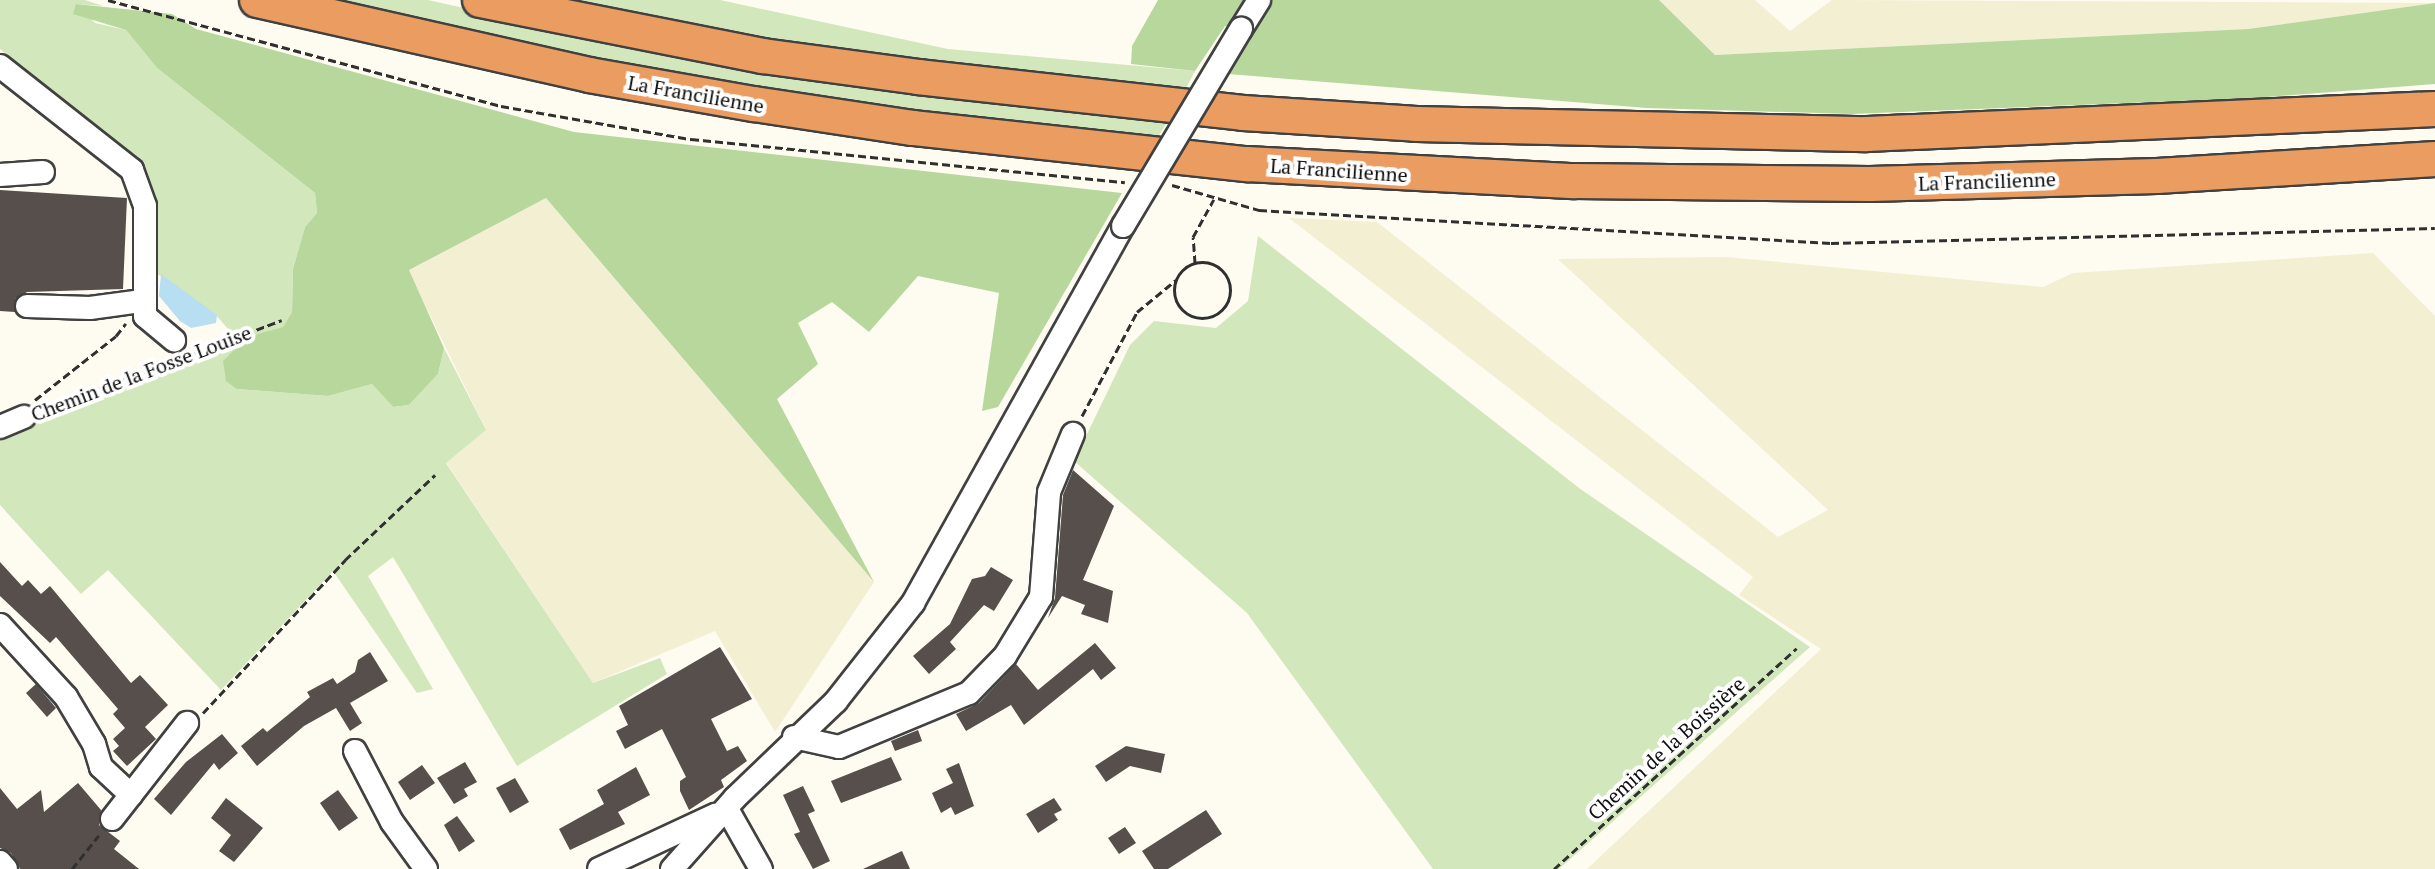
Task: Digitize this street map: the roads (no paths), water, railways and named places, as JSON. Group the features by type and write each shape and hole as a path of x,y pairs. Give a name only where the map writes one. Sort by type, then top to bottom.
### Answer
{"highway":[{"name":"La Francilienne","path":"257,0 589,75 754,104 957,133 1247,164 1575,181 1870,184 2157,176 2435,159"},
{"path":"480,0 763,56 903,75 1228,112 1417,124 1867,134 2435,109"}],"street":[{"path":"672,869 794,737 861,673 913,603 1123,226 1259,0"},
{"path":"0,66 132,170 145,206 134,303 174,340"},
{"path":"0,175 43,172"},
{"path":"27,306 134,303"},
{"name":"Chemin de la Fosse Louise","path":"0,427 24,417"},
{"path":"794,737 839,747 969,693 1005,656 1041,597 1049,492 1073,434"},
{"path":"0,625 66,697 94,744 101,767 131,795"},
{"path":"112,819 187,723"},
{"path":"355,751 392,822 426,869"},
{"path":"599,869 727,809"},
{"path":"727,809 761,869"},
{"path":"0,862 6,869"}],"water":[{"path":"161,274 217,315 216,323 191,328 180,321 159,296"}]}
